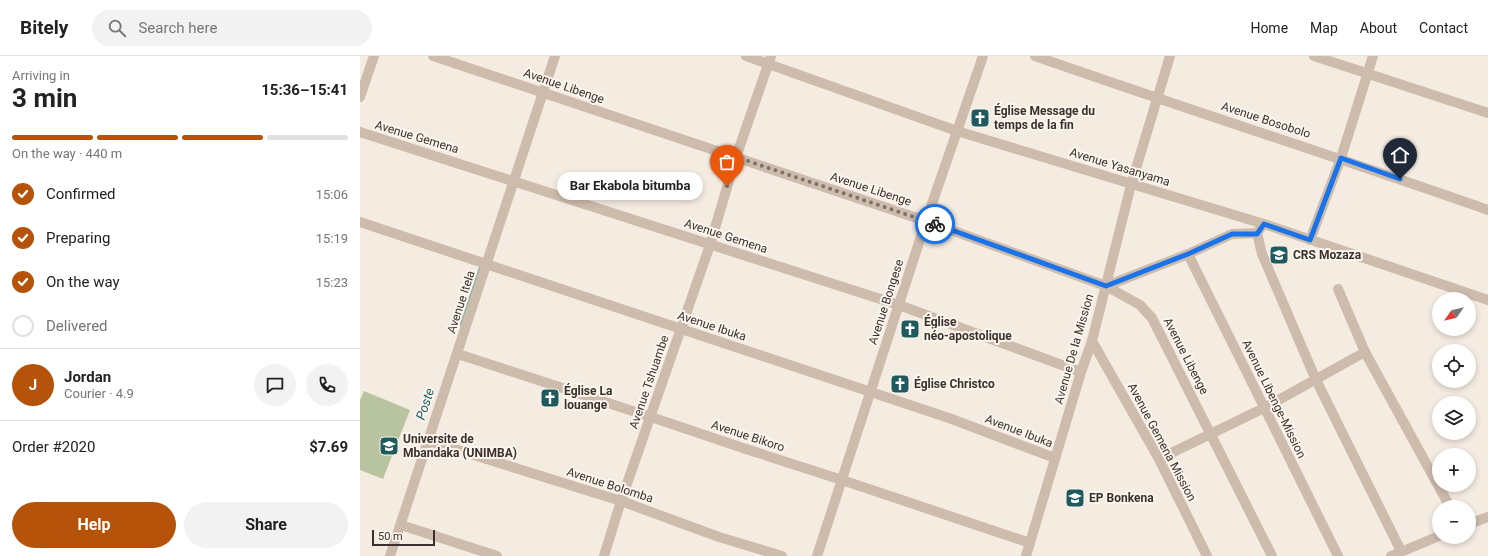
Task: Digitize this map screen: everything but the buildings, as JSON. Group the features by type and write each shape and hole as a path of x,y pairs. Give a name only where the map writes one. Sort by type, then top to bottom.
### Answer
{"street":[{"path":"360,97 374,56"},
{"name":"Avenue Libenge","path":"433,56 926,220 1106,286 1140,305 1152,318 1272,556"},
{"name":"Avenue Itela","path":"390,556 458,354 555,56"},
{"name":"Avenue Yasanyama","path":"746,56 770,60 957,131 1131,185 1264,224 1488,300"},
{"name":"Avenue Bongese","path":"817,556 926,220 983,56"},
{"name":"Avenue Bosobolo","path":"1035,56 1157,98 1341,158 1488,210"},
{"name":"Avenue De la Mission","path":"1026,556 1081,372 1092,341 1131,185 1170,56"},
{"path":"1314,56 1488,114"},
{"path":"1310,240 1341,158 1373,56"},
{"name":"Avenue Tshuambe","path":"604,556 621,501 710,244 736,157 770,60"},
{"name":"Avenue Gemena","path":"360,132 899,305 1081,372"},
{"name":"Avenue Ibuka","path":"360,222 680,330 949,418 1055,458"},
{"path":"1264,224 1257,234 1262,254 1316,380 1401,551"},
{"path":"1106,286 1188,254 1232,234 1257,234"},
{"name":"Avenue Libenge-Mission","path":"1188,254 1338,556"},
{"path":"1338,289 1365,352 1446,500"},
{"name":"Avenue Gemena Mission","path":"1092,341 1159,460 1207,556"},
{"path":"1159,460 1264,408 1365,352"},
{"name":"Avenue Bikoro","path":"458,354 1030,543"},
{"name":"Avenue Bolomba","path":"429,441 621,501 719,537 782,556"},
{"path":"1476,521 1488,517"},
{"path":"400,525 497,556"},
{"path":"1391,556 1432,539"}],"green space":[{"path":"364,391 410,410 383,479 360,470 360,400"}],"waterway":[{"name":"Poste","path":"461,325 481,265"}],"way so far":[{"path":"727,186 736,157 935,224"}],"place":[{"name":"Église Message du temps de la fin","path":"980,118"},
{"name":"Bar Ekabola bitumba","path":"727,186"},
{"name":"CRS Mozaza","path":"1279,255"},
{"name":"Église néo-apostolique","path":"910,329"},
{"name":"Église Christco","path":"900,384"},
{"name":"Église La louange","path":"550,398"},
{"name":"Universite de Mbandaka (UNIMBA)","path":"389,446"},
{"name":"EP Bonkena","path":"1075,498"}],"route":[{"path":"935,224 1106,286 1188,254 1232,234 1257,234 1264,224 1310,240 1341,158 1400,179"}]}
